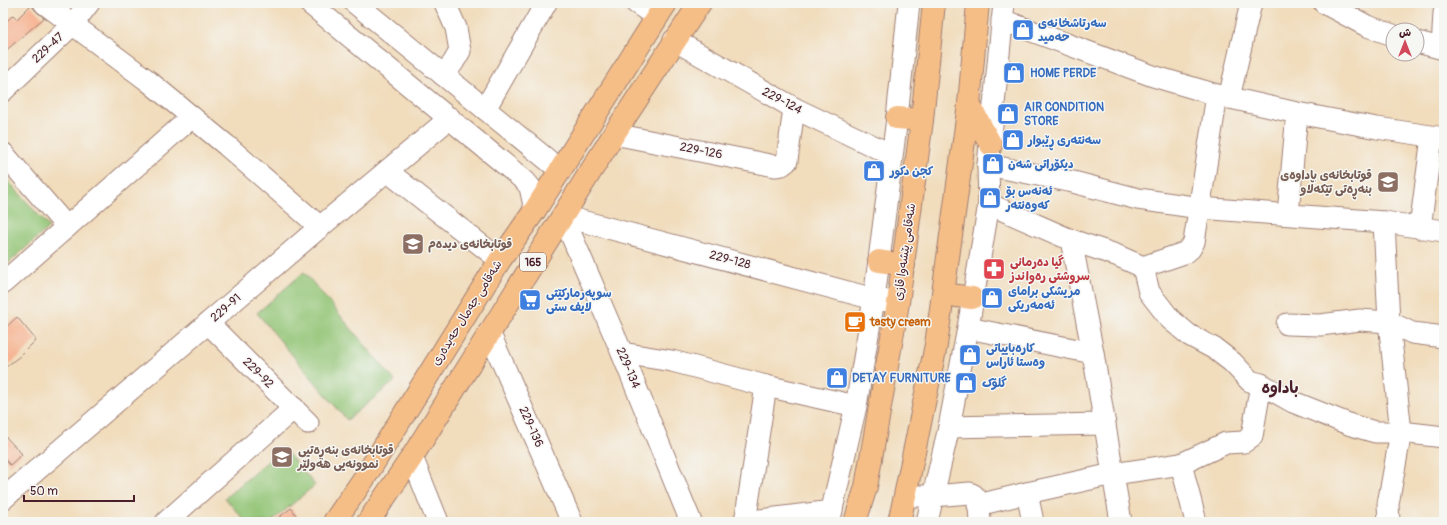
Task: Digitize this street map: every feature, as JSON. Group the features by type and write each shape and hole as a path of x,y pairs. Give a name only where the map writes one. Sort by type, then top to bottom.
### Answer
{"main road":[{"name":"165","path":"368,522 412,457 614,134 674,40 700,3"},
{"name":"شەقامی پێشەوا قازی","path":"855,522 866,487 904,265 922,120 934,3"},
{"path":"898,522 906,496 936,345 969,104 978,3"},
{"name":"شەقامی جەمال حەیدەری","path":"334,522 365,477 500,260 535,210 662,10"},
{"path":"969,104 990,155"},
{"path":"897,118 922,120"},
{"path":"879,261 904,265"},
{"path":"943,294 972,298"}],"street":[{"path":"44,3 147,80 320,227"},
{"name":"229-47","path":"3,91 74,24 89,3"},
{"path":"309,3 525,180 530,187 535,210"},
{"path":"355,3 560,170"},
{"path":"443,76 460,51 456,28 445,3"},
{"path":"485,109 546,3"},
{"path":"636,3 662,10"},
{"path":"766,386 744,522 831,516 856,406 874,298 897,118 909,3"},
{"path":"989,204 1071,240 1116,255 1143,267 1184,253 1190,249 1194,242 1223,96 1251,3"},
{"path":"1326,3 1367,26 1385,32"},
{"path":"927,522 949,427 968,328 989,204 990,155 1003,11 1153,76 1223,96 1297,113 1438,138 1420,228"},
{"path":"1425,44 1443,49 1444,13"},
{"name":"229-124","path":"674,40 794,108 892,155"},
{"name":"229-126","path":"614,134 775,166 782,165 786,161 794,108"},
{"path":"1288,214 1297,113"},
{"path":"3,283 192,117"},
{"name":"229-91","path":"3,499 320,227 450,118"},
{"path":"502,161 516,161 522,157 524,152 521,139"},
{"path":"3,153 67,227"},
{"path":"990,155 1074,182 1138,199 1200,208 1384,222 1444,231"},
{"path":"387,171 500,260"},
{"name":"229-128","path":"563,216 898,303"},
{"name":"229-134","path":"563,216 622,353 691,522"},
{"path":"1384,222 1389,322 1401,432 1388,504 1389,522"},
{"path":"1071,240 1093,353 1121,522"},
{"path":"1143,267 1149,292 1170,320 1189,335 1215,349 1232,362 1250,381 1261,384 1293,402 1351,426 1375,432 1401,432 1444,437"},
{"path":"1287,324 1320,325 1360,320 1389,322 1412,333 1444,337"},
{"name":"229-92","path":"166,522 301,416 208,323"},
{"path":"968,328 1093,353"},
{"name":"229-136","path":"489,332 572,522"},
{"path":"622,353 672,361 766,386 856,406"},
{"path":"906,496 933,496 970,492 974,494 977,499 979,514 1027,494 1113,474 1181,464 1226,443 1244,442 1252,436 1261,384"},
{"path":"949,427 1105,424"},
{"path":"412,457 438,522"},
{"path":"1181,464 1196,522"},
{"path":"1027,494 1032,522"}],"green space":[{"path":"3,175 49,227 3,268"},
{"path":"304,272 395,381 347,420 257,313"},
{"path":"283,448 315,485 271,522 246,522 225,498"}],"building":[{"path":"31,5 44,18 3,53 3,25 13,15 17,19"},
{"path":"17,317 36,340 20,356 3,369 3,330"},
{"path":"3,434 22,454 10,465 3,457"},
{"path":"291,508 301,522 273,522"}],"place":[{"name":"سەرتاشخانەی حەمید","path":"1023,30"},
{"name":"HOME PERDE","path":"1014,73"},
{"name":"AIR CONDITION STORE","path":"1008,114"},
{"name":"سەنتەری ڕێبوار","path":"1013,140"},
{"name":"دیکۆراتی شەن","path":"993,164"},
{"name":"كجن دكور","path":"874,171"},
{"name":"قوتابخانەی باداوەی بنەڕەتی تێکەڵاو","path":"1388,182"},
{"name":"ئەنەس بۆ کەوەنتەر","path":"990,198"},
{"name":"قوتابخانەی دیدەم","path":"413,244"},
{"name":"گیا دەرمانی سروشتی رەواندز","path":"994,269"},
{"name":"مریشکی برامای ئەمەریکی","path":"992,298"},
{"name":"سوپەرمارکێتی لایف ستی","path":"530,300"},
{"name":"tasty cream","path":"855,322"},
{"name":"کارەباییاتی وەستا ئاراس","path":"970,355"},
{"name":"DETAY FURNITURE","path":"837,378"},
{"name":"گلۆک","path":"966,383"},
{"name":"قوتابخانەی بنەڕەتیی نموونەیی هەولێر","path":"282,457"}],"district":[{"name":"باداوە","path":"1280,388"}]}
